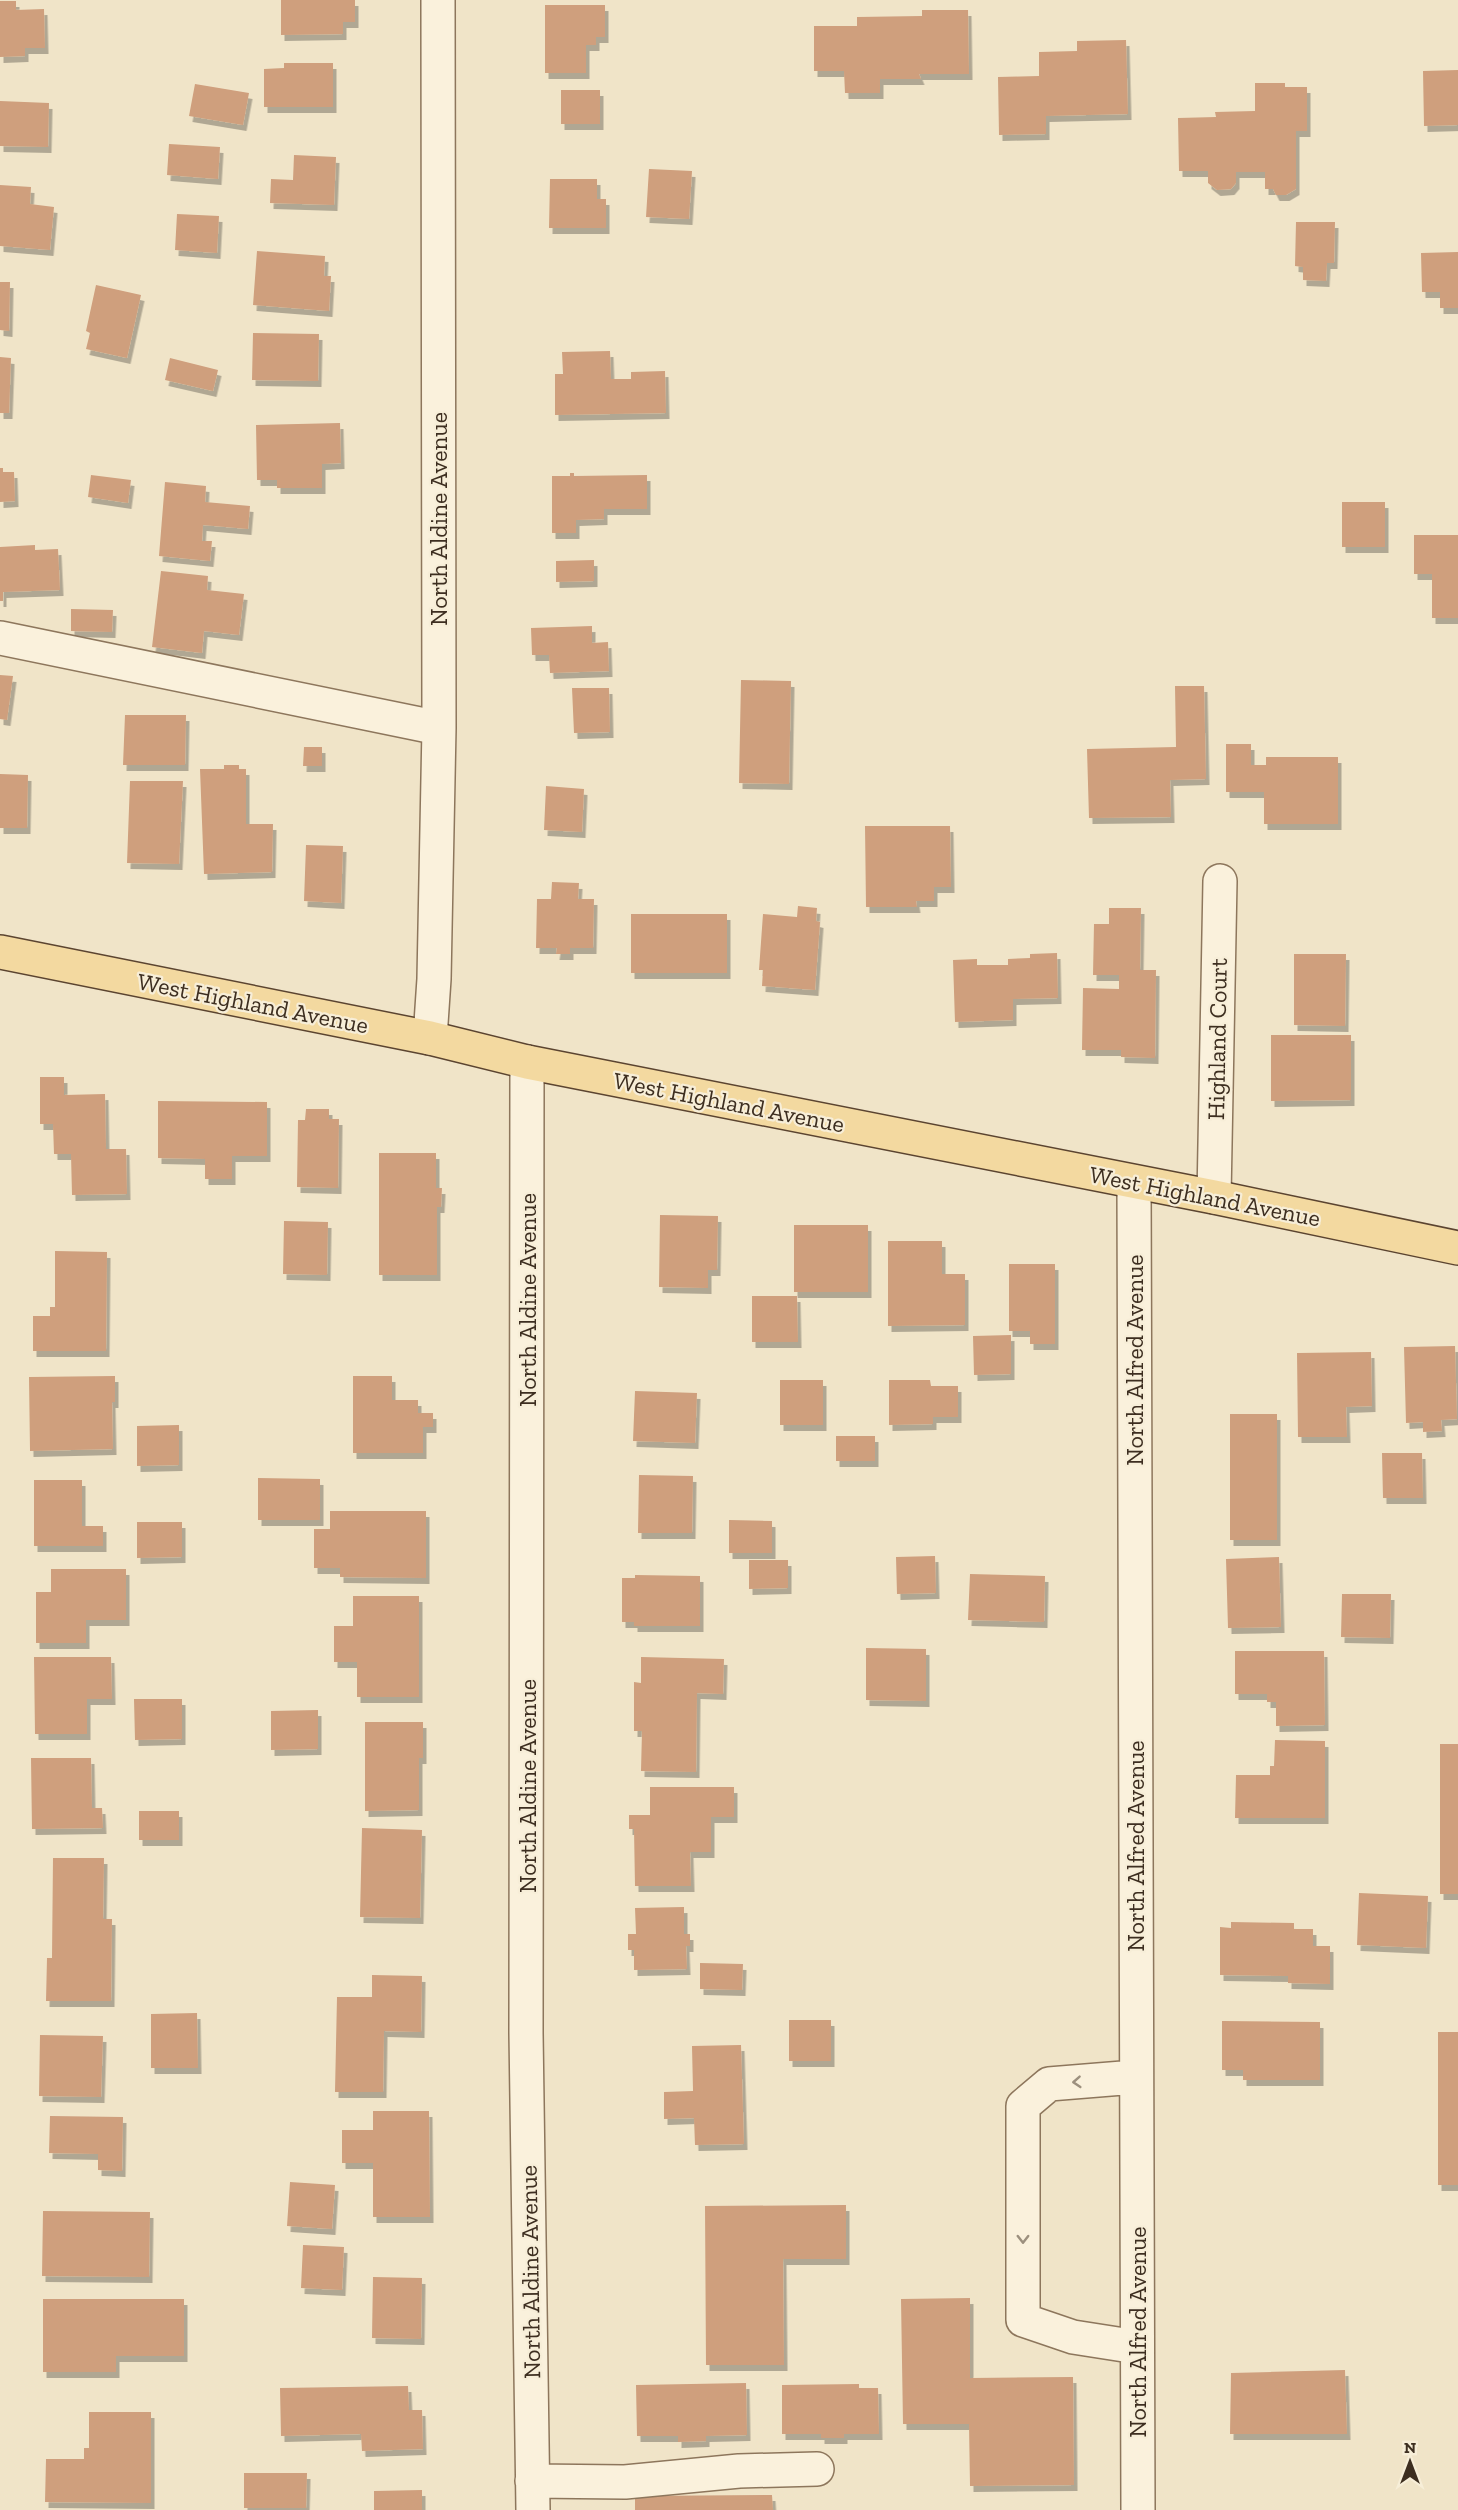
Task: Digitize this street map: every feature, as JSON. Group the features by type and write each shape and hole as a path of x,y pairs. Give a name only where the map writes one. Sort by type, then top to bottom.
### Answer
{"main road":[{"name":"West Highland Avenue","path":"0,952 430,1038 527,1062 1214,1197 1458,1248"}],"street":[{"name":"North Aldine Avenue","path":"430,1038 434,979 439,728 438,0"},
{"path":"0,638 439,728"},
{"name":"Highland Court","path":"1214,1197 1220,881"},
{"name":"North Aldine Avenue","path":"527,1062 526,2032 533,2495"},
{"name":"North Alfred Avenue","path":"1134,1182 1138,2510"},
{"path":"1135,2077 1049,2084 1023,2106 1023,2320 1073,2337 1137,2347"},
{"path":"533,2495 625,2482 739,2471 817,2469"}],"building":[{"path":"281,0 355,0 355,22 343,22 343,34 281,35"},
{"path":"0,1 16,1 16,10 44,9 45,48 25,48 25,56 0,57"},
{"path":"545,5 605,5 605,37 596,37 596,45 586,45 586,73 545,73"},
{"path":"922,10 968,10 969,74 919,74 921,79 880,79 880,93 845,93 844,71 814,71 814,26 857,26 857,17 922,16"},
{"path":"1126,40 1128,114 1046,116 1046,134 999,135 998,77 1039,76 1039,52 1077,51 1077,41"},
{"path":"284,63 333,63 333,107 264,107 264,69 284,68"},
{"path":"1458,70 1458,125 1424,126 1423,71"},
{"path":"1255,83 1285,83 1285,87 1307,87 1307,131 1296,131 1296,189 1286,195 1276,195 1273,189 1265,189 1265,172 1236,172 1236,183 1231,189 1217,190 1208,183 1208,171 1179,171 1178,118 1216,117 1215,112 1255,111"},
{"path":"195,84 249,93 243,125 189,116"},
{"path":"561,90 600,90 600,124 561,124"},
{"path":"0,101 49,103 48,147 0,146"},
{"path":"169,144 220,147 218,179 167,175"},
{"path":"294,155 336,157 334,205 270,203 271,179 293,180"},
{"path":"649,169 692,171 689,219 646,217"},
{"path":"550,179 597,179 597,199 606,199 606,228 549,228"},
{"path":"0,185 31,187 30,204 54,207 50,250 0,246"},
{"path":"177,214 219,216 217,253 175,250"},
{"path":"1296,222 1335,222 1334,263 1327,263 1326,281 1303,280 1303,267 1295,266"},
{"path":"257,251 325,256 324,276 331,276 329,311 253,305"},
{"path":"1458,252 1458,308 1440,308 1440,292 1422,292 1421,253"},
{"path":"0,282 10,282 9,331 0,330"},
{"path":"96,285 141,295 127,358 86,349 90,333 86,331"},
{"path":"253,333 319,334 318,381 252,380"},
{"path":"610,351 611,379 631,379 631,372 665,371 666,413 555,415 555,374 563,374 562,352"},
{"path":"0,357 11,358 9,413 0,413"},
{"path":"170,358 218,370 213,391 165,380"},
{"path":"340,423 341,463 322,464 322,488 277,488 277,480 257,480 256,425"},
{"path":"0,468 3,468 3,472 14,472 15,501 0,502"},
{"path":"570,473 574,473 574,476 647,475 647,509 604,509 604,519 576,520 576,533 552,533 552,476 570,476"},
{"path":"91,475 131,480 128,503 88,497"},
{"path":"165,482 206,486 205,502 250,506 248,529 203,525 202,541 212,541 210,561 159,556"},
{"path":"1342,502 1385,502 1385,547 1342,547"},
{"path":"1414,535 1458,535 1458,618 1432,618 1432,574 1414,574"},
{"path":"35,545 35,550 58,549 60,590 3,592 3,601 0,601 0,547"},
{"path":"594,560 594,581 556,582 556,561"},
{"path":"161,571 208,576 207,590 244,594 239,635 204,631 202,653 152,647"},
{"path":"71,609 113,610 112,632 71,631"},
{"path":"592,626 592,643 608,642 609,671 550,673 549,655 532,655 531,628"},
{"path":"0,675 13,676 7,720 0,719"},
{"path":"741,680 791,681 789,784 739,783"},
{"path":"1175,686 1204,686 1206,779 1170,780 1171,817 1089,818 1087,749 1176,747"},
{"path":"572,688 609,688 610,732 574,733"},
{"path":"125,715 186,715 185,765 123,765"},
{"path":"1226,744 1251,744 1251,765 1266,765 1266,757 1338,757 1338,824 1264,824 1264,792 1226,792"},
{"path":"304,747 322,747 322,766 303,766"},
{"path":"224,765 239,765 239,769 246,769 246,824 273,824 272,872 204,874 200,769 224,769"},
{"path":"0,774 28,775 27,828 0,828"},
{"path":"130,781 183,781 179,864 127,863"},
{"path":"546,786 584,789 582,832 544,830"},
{"path":"865,826 950,826 951,887 934,887 934,901 916,901 917,907 866,907"},
{"path":"306,845 343,846 341,903 304,901"},
{"path":"552,882 579,883 578,899 594,899 593,948 570,948 570,954 556,954 557,948 536,948 537,899 551,899"},
{"path":"798,906 817,908 816,921 820,922 815,990 762,986 763,970 759,970 763,914 797,917"},
{"path":"1109,908 1141,908 1140,970 1156,970 1155,1058 1121,1057 1121,1050 1082,1050 1083,988 1119,989 1119,975 1093,975 1094,924 1109,924"},
{"path":"631,914 727,914 727,973 631,973"},
{"path":"1057,953 1058,998 1013,999 1013,1020 955,1022 953,960 977,959 977,965 1008,965 1008,959 1030,958 1030,954"},
{"path":"1294,954 1346,954 1345,1026 1294,1025"},
{"path":"1271,1035 1351,1035 1351,1100 1271,1101"},
{"path":"40,1077 64,1077 64,1095 105,1094 106,1149 126,1149 127,1194 72,1195 71,1154 54,1154 53,1124 40,1124"},
{"path":"158,1101 267,1102 267,1156 232,1156 232,1179 205,1179 205,1159 158,1158"},
{"path":"306,1109 329,1109 329,1119 339,1119 338,1188 297,1187 298,1120 305,1120"},
{"path":"379,1153 436,1153 436,1188 442,1188 441,1207 437,1207 437,1275 379,1275"},
{"path":"660,1215 718,1216 717,1270 708,1270 708,1288 659,1287"},
{"path":"284,1221 328,1222 327,1275 283,1274"},
{"path":"794,1225 868,1225 868,1292 794,1292"},
{"path":"888,1241 942,1241 942,1274 965,1274 965,1325 888,1326"},
{"path":"55,1251 107,1252 106,1351 33,1351 33,1316 50,1316 50,1307 55,1307"},
{"path":"1009,1264 1055,1264 1055,1344 1030,1344 1030,1331 1009,1331"},
{"path":"752,1296 797,1296 798,1342 752,1342"},
{"path":"1011,1335 1011,1374 974,1375 973,1336"},
{"path":"1455,1346 1457,1419 1441,1420 1442,1431 1423,1432 1423,1422 1406,1423 1404,1347"},
{"path":"1371,1352 1372,1406 1346,1407 1347,1437 1298,1437 1297,1353"},
{"path":"115,1376 115,1402 112,1402 113,1449 30,1451 29,1377"},
{"path":"353,1376 392,1376 392,1400 418,1400 418,1413 433,1413 433,1427 423,1427 423,1453 353,1453"},
{"path":"780,1380 823,1380 823,1425 780,1425"},
{"path":"889,1380 930,1380 931,1386 958,1386 958,1417 933,1417 933,1424 889,1425"},
{"path":"635,1391 697,1393 695,1443 633,1441"},
{"path":"1230,1414 1277,1414 1277,1540 1230,1540"},
{"path":"179,1425 179,1465 137,1466 137,1426"},
{"path":"836,1436 875,1436 875,1461 836,1461"},
{"path":"1382,1453 1422,1453 1423,1498 1383,1498"},
{"path":"639,1475 693,1476 692,1533 638,1533"},
{"path":"258,1478 320,1479 320,1520 258,1520"},
{"path":"34,1480 82,1480 82,1526 103,1526 103,1546 34,1546"},
{"path":"330,1511 426,1511 426,1578 340,1577 340,1568 314,1568 314,1529 330,1529"},
{"path":"729,1520 772,1521 772,1553 729,1553"},
{"path":"137,1522 182,1522 182,1557 137,1558"},
{"path":"935,1556 936,1593 897,1594 896,1557"},
{"path":"1279,1557 1281,1627 1228,1628 1226,1559"},
{"path":"749,1560 788,1560 788,1588 749,1589"},
{"path":"51,1569 126,1569 126,1620 86,1620 86,1643 36,1643 36,1592 51,1592"},
{"path":"970,1574 1045,1576 1044,1622 968,1620"},
{"path":"635,1575 700,1576 700,1626 634,1626 634,1622 622,1622 622,1578 635,1578"},
{"path":"1342,1594 1391,1594 1390,1638 1341,1637"},
{"path":"353,1596 419,1596 419,1697 357,1697 357,1662 334,1662 334,1626 353,1626"},
{"path":"866,1648 926,1649 926,1701 866,1700"},
{"path":"1235,1651 1324,1651 1325,1725 1276,1726 1276,1702 1267,1702 1267,1694 1235,1694"},
{"path":"34,1657 111,1657 112,1699 87,1699 87,1734 35,1734"},
{"path":"641,1657 724,1659 723,1694 697,1693 696,1772 641,1771 642,1731 634,1731 634,1682 641,1683"},
{"path":"134,1699 182,1699 182,1739 135,1740"},
{"path":"318,1710 318,1749 271,1750 271,1711"},
{"path":"365,1722 423,1722 423,1758 419,1758 419,1810 365,1811"},
{"path":"1275,1740 1325,1741 1325,1818 1235,1818 1236,1775 1270,1775 1270,1766 1274,1766"},
{"path":"1440,1744 1458,1744 1458,1894 1440,1894"},
{"path":"31,1758 91,1758 92,1808 102,1808 103,1828 32,1829"},
{"path":"650,1787 734,1787 734,1817 711,1817 711,1852 690,1852 691,1886 635,1886 634,1829 629,1829 629,1815 650,1815"},
{"path":"139,1811 179,1811 179,1840 139,1840"},
{"path":"362,1828 422,1830 420,1918 360,1917"},
{"path":"53,1858 104,1858 103,1919 112,1919 111,2001 46,2001 47,1958 52,1958"},
{"path":"1359,1893 1428,1896 1426,1948 1357,1945"},
{"path":"684,1907 684,1934 690,1934 690,1946 686,1946 687,1969 634,1970 634,1950 628,1950 628,1934 636,1934 635,1908"},
{"path":"1231,1922 1294,1923 1294,1929 1313,1929 1313,1946 1330,1946 1330,1984 1288,1983 1288,1976 1220,1975 1220,1927 1231,1928"},
{"path":"700,1963 743,1964 742,1990 700,1989"},
{"path":"372,1975 422,1976 421,2032 384,2031 383,2092 335,2092 337,1997 372,1997"},
{"path":"197,2013 198,2068 151,2068 151,2014"},
{"path":"789,2020 831,2020 831,2061 789,2061"},
{"path":"1222,2021 1320,2022 1320,2080 1243,2080 1243,2070 1222,2070"},
{"path":"1438,2032 1458,2032 1458,2185 1438,2185"},
{"path":"40,2035 103,2036 101,2097 39,2096"},
{"path":"741,2045 744,2144 695,2145 694,2118 664,2119 664,2092 693,2091 692,2046"},
{"path":"373,2111 429,2111 430,2217 373,2217 373,2163 342,2163 342,2130 373,2130"},
{"path":"50,2116 123,2117 122,2171 98,2170 98,2154 49,2153"},
{"path":"290,2182 335,2185 332,2229 287,2226"},
{"path":"846,2205 846,2259 783,2259 784,2365 706,2365 705,2206"},
{"path":"43,2211 150,2212 149,2277 42,2276"},
{"path":"303,2245 344,2247 342,2290 301,2288"},
{"path":"373,2277 422,2278 421,2339 372,2338"},
{"path":"970,2298 970,2378 1073,2377 1074,2485 970,2486 969,2424 903,2424 901,2299"},
{"path":"43,2299 184,2299 184,2356 116,2356 116,2372 43,2372"},
{"path":"1345,2370 1347,2434 1230,2434 1231,2373"},
{"path":"746,2383 747,2435 706,2436 706,2441 678,2442 678,2436 637,2436 636,2385"},
{"path":"859,2384 859,2388 878,2388 879,2434 844,2434 844,2438 821,2438 821,2434 782,2434 782,2385"},
{"path":"408,2386 409,2410 422,2410 423,2449 362,2451 361,2434 281,2436 280,2388"},
{"path":"89,2412 151,2412 151,2503 45,2502 46,2459 84,2459 84,2448 89,2448"},
{"path":"244,2473 307,2473 306,2508 244,2508"},
{"path":"422,2490 422,2510 374,2510 374,2491"},
{"path":"772,2495 773,2510 635,2510 635,2496"}]}
